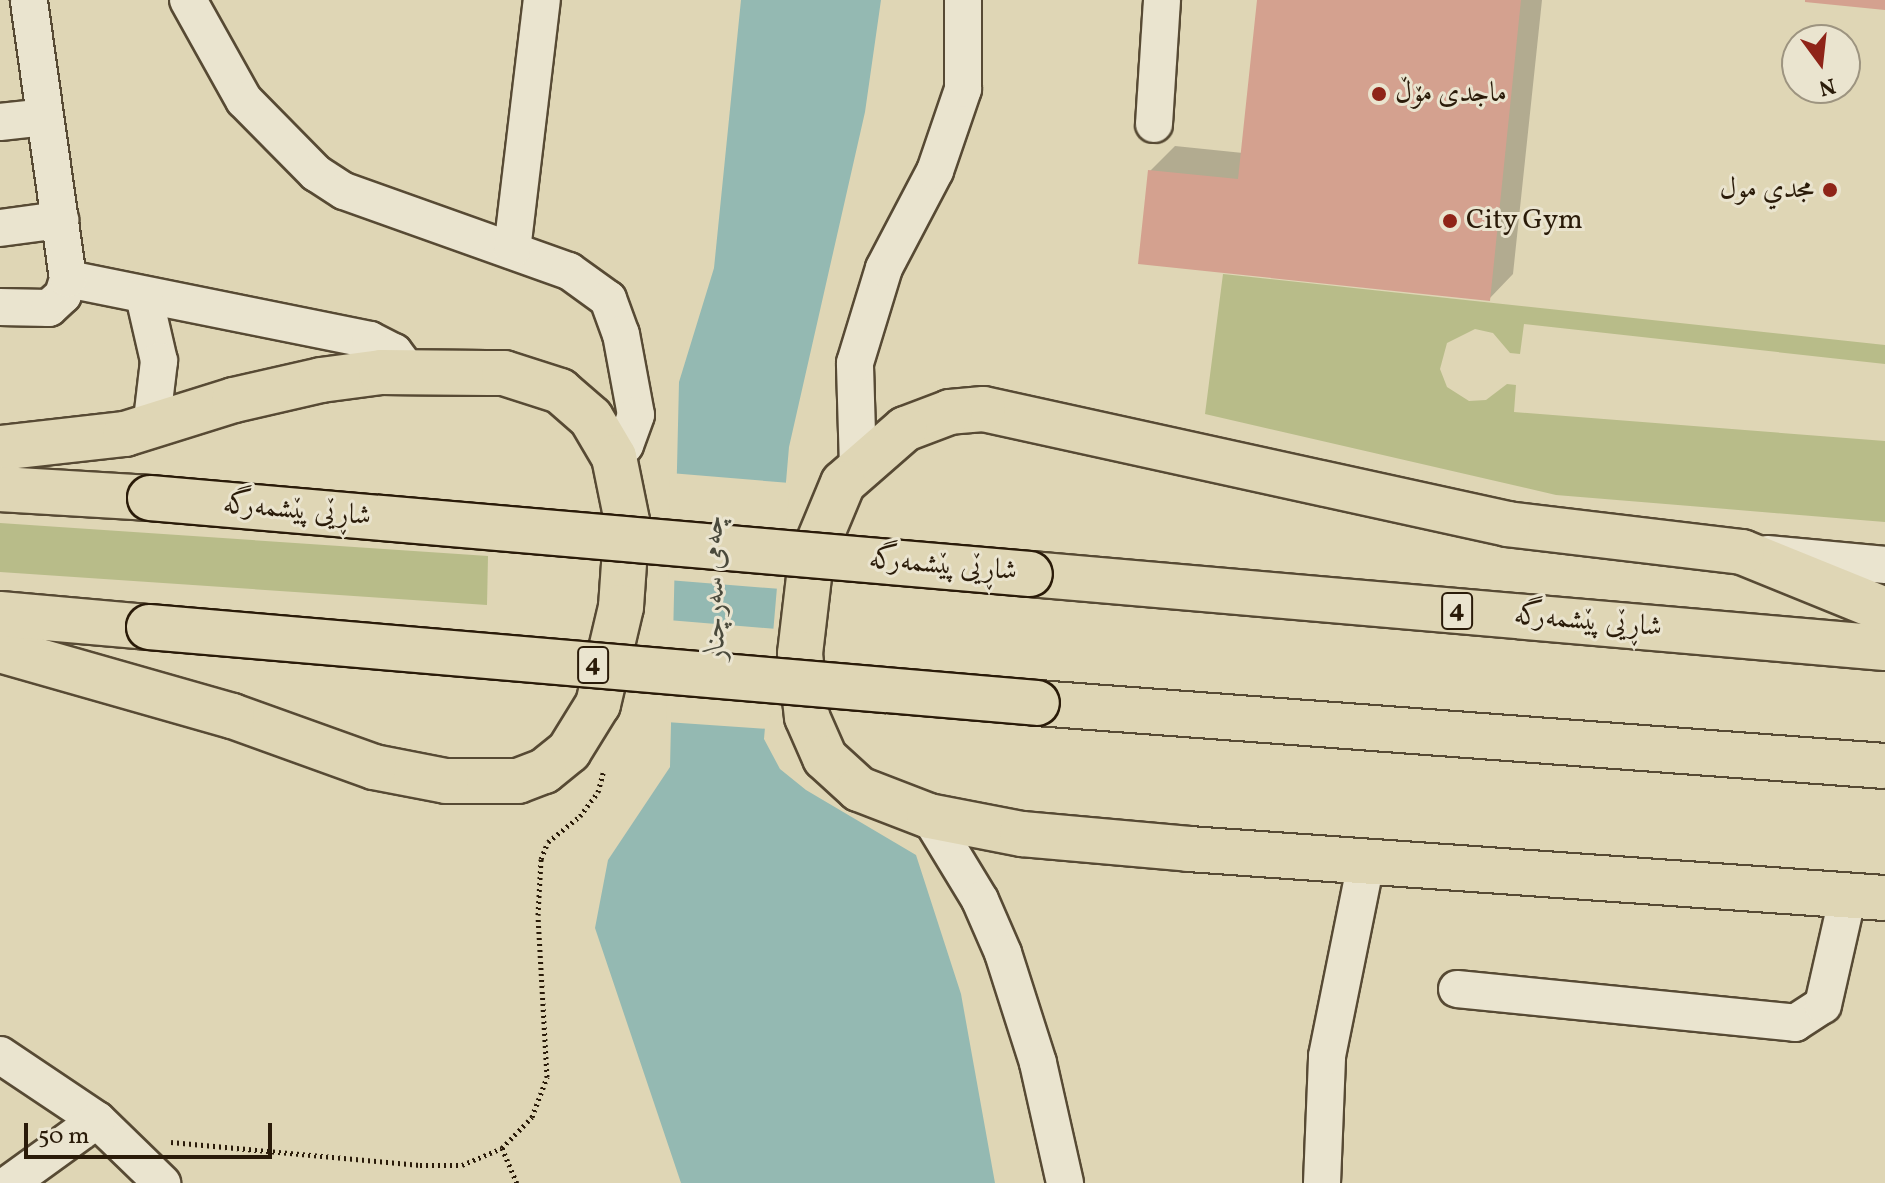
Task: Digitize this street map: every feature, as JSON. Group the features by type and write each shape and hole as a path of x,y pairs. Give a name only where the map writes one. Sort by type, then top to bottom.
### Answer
{"highway":[{"path":"0,448 95,440 151,428 285,387 410,373 483,370 540,383 560,391 591,418 614,457 627,521 624,576 611,657 592,717 569,751 532,777 506,783 446,781 374,767 218,712 0,650"},
{"path":"1866,896 1366,863 1022,834 929,816 874,797 847,781 825,758 807,717 800,632 811,560 832,501 858,467 905,429 950,412 983,409 1508,524 1742,552 1885,610"},
{"name":"شاڕێی پێشمەرگە","path":"0,489 150,498 1885,648"},
{"name":"4","path":"0,614 1037,703 1885,766"}],"street":[{"path":"0,307 49,308 63,295 68,279 29,0"},
{"path":"188,0 244,100 316,173 344,191 512,250 589,281 616,315 636,415 625,445 614,457"},
{"path":"512,250 542,0"},
{"path":"858,467 855,363 884,268 935,171 963,89 963,0"},
{"path":"1154,124 1162,0"},
{"path":"0,122 45,117"},
{"path":"0,228 60,220"},
{"path":"68,279 370,340 394,352 410,373"},
{"path":"130,293 159,361 151,428"},
{"path":"1742,552 1885,565"},
{"path":"929,816 980,900 1003,953 1038,1063 1065,1183"},
{"path":"1322,1183 1327,1056 1366,863"},
{"path":"1457,989 1795,1023 1823,1005 1866,896"},
{"path":"0,1055 107,1128 162,1183"},
{"path":"10,1183 107,1128"}],"path":[{"path":"107,1128 420,1165 462,1165 502,1148 532,1117 547,1077 538,915 541,859 548,842 580,816 598,792 604,768 592,717"},
{"path":"502,1148 517,1183"}],"green space":[{"path":"1223,274 1885,345 1885,364 1524,324 1520,354 1510,353 1493,333 1475,329 1447,343 1440,369 1447,387 1469,401 1486,400 1507,384 1516,385 1514,412 1885,441 1885,522 1556,495 1205,414"},
{"path":"0,523 488,556 487,605 0,572"}],"water":[{"name":"چەمی سەرچنار","path":"741,0 881,0 865,112 789,447 764,739 780,769 806,790 916,855 961,994 995,1183 681,1183 595,928 608,860 670,767 679,382 714,268"}],"pier":[{"path":"670,473 790,483 781,589 668,580"},
{"path":"668,620 777,629 769,729 666,722"}],"building":[{"name":"ماجدی مۆڵ","path":"1257,0 1521,0 1490,301 1138,264 1148,170 1238,179"},
{"path":"1885,0 1885,10 1805,2"}],"place":[{"name":"ماجدی مۆڵ","path":"1379,94"},
{"name":"مجدي مول","path":"1830,190"},
{"name":"City Gym","path":"1450,221"}]}
